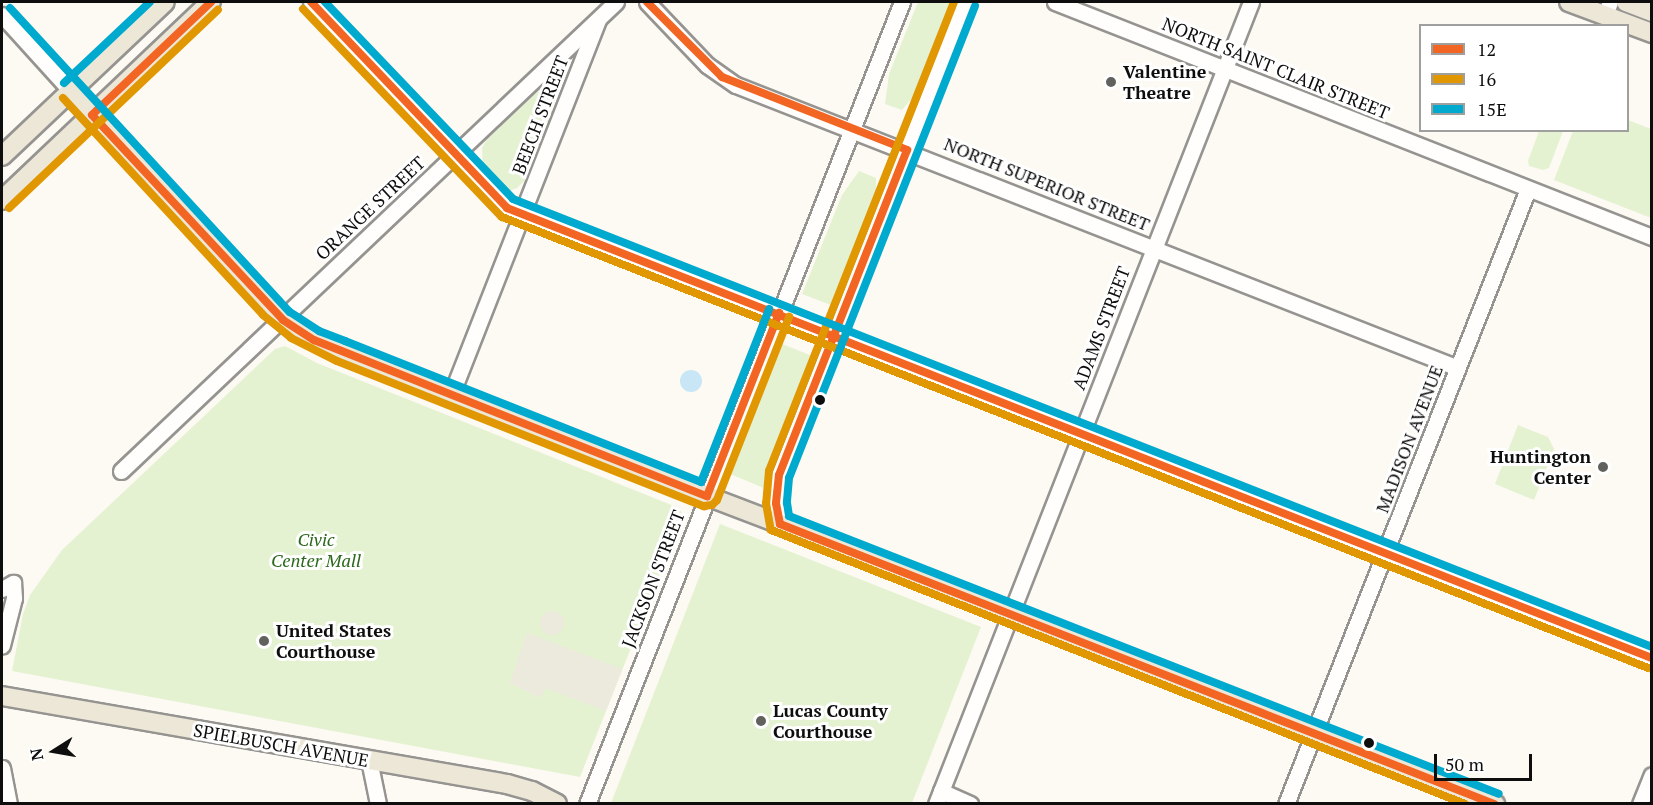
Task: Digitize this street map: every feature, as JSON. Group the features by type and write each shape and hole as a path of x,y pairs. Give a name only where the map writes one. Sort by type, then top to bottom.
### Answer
{"main road":[{"path":"2,156 165,2"},
{"path":"2,200 211,2"},
{"path":"1569,2 1607,8 1652,33"},
{"path":"1626,2 1652,12"},
{"path":"71,91 283,320 314,340 1495,804"},
{"name":"SPIELBUSCH AVENUE","path":"2,696 507,784 532,791 557,804"}],"street":[{"path":"311,2 501,203 522,214 779,313 1652,658"},
{"name":"ORANGE STREET","path":"121,471 283,320 616,2"},
{"name":"NORTH SUPERIOR STREET","path":"647,2 722,77 1458,368"},
{"name":"JACKSON STREET","path":"587,804 902,2"},
{"path":"780,524 776,503 779,475 965,2"},
{"name":"NORTH SAINT CLAIR STREET","path":"1054,2 1652,237"},
{"name":"ADAMS STREET","path":"938,797 1251,2"},
{"path":"2,15 71,91"},
{"name":"BEECH STREET","path":"451,395 599,17"},
{"name":"MADISON AVENUE","path":"1286,804 1528,189"},
{"path":"2,589 13,583 14,598 2,645"},
{"path":"369,760 378,804"},
{"path":"2,768 9,804"},
{"path":"1640,804 1652,775"},
{"path":"938,797 970,804"}],"green space":[{"path":"918,2 956,2 924,84 902,110 885,104 889,74"},
{"path":"547,88 556,94 556,104 526,179 517,188 509,191 483,165 482,148 487,139 537,92"},
{"path":"1629,120 1651,129 1651,218 1554,180 1573,132 1629,132"},
{"path":"1539,132 1563,132 1549,168 1543,170 1529,166 1528,161"},
{"path":"859,171 876,178 876,192 873,209 836,307 802,294 842,195"},
{"path":"782,344 815,357 764,488 730,474"},
{"name":"Civic Center Mall","path":"285,346 317,363 679,508 683,516 580,777 12,671 23,614 30,595 62,550 275,349"},
{"path":"1518,425 1548,437 1554,449 1534,500 1495,484"},
{"path":"720,524 981,627 912,803 611,803"}],"shaded area":[{"path":"547,611 557,611 564,618 564,628 557,635 547,635 540,628 540,618"},
{"path":"527,633 622,669 606,711 545,688 540,698 510,683"}],"water":[{"path":"691,370 699,373 702,381 699,389 691,392 683,389 680,381 683,373"}],"transit line":[{"name":"15E","path":"64,83 150,2"},
{"name":"12","path":"211,2 92,115 283,320 314,340 707,496 779,313"},
{"name":"12","path":"311,2 507,208 1652,658"},
{"name":"15E","path":"325,2 513,199 1652,647"},
{"name":"12","path":"647,2 722,77 907,150"},
{"name":"16","path":"954,2 769,471 766,503 771,530 1465,804"},
{"name":"15E","path":"975,6 789,478 787,503 789,516 1499,794"},
{"name":"15E","path":"10,8 290,312 319,331 701,482 769,309"},
{"name":"16","path":"303,9 502,217 1648,668"},
{"name":"16","path":"9,208 218,10"},
{"name":"16","path":"63,98 263,315 291,338 337,361 704,506 712,505 717,500 789,317"},
{"name":"12","path":"780,524 776,503 779,475 907,150"},
{"name":"12","path":"780,524 1494,804"}],"place":[{"name":"Valentine Theatre","path":"1111,82"},
{"name":"Huntington Center","path":"1603,467"},
{"name":"United States Courthouse","path":"264,641"},
{"name":"Lucas County Courthouse","path":"761,721"}]}
